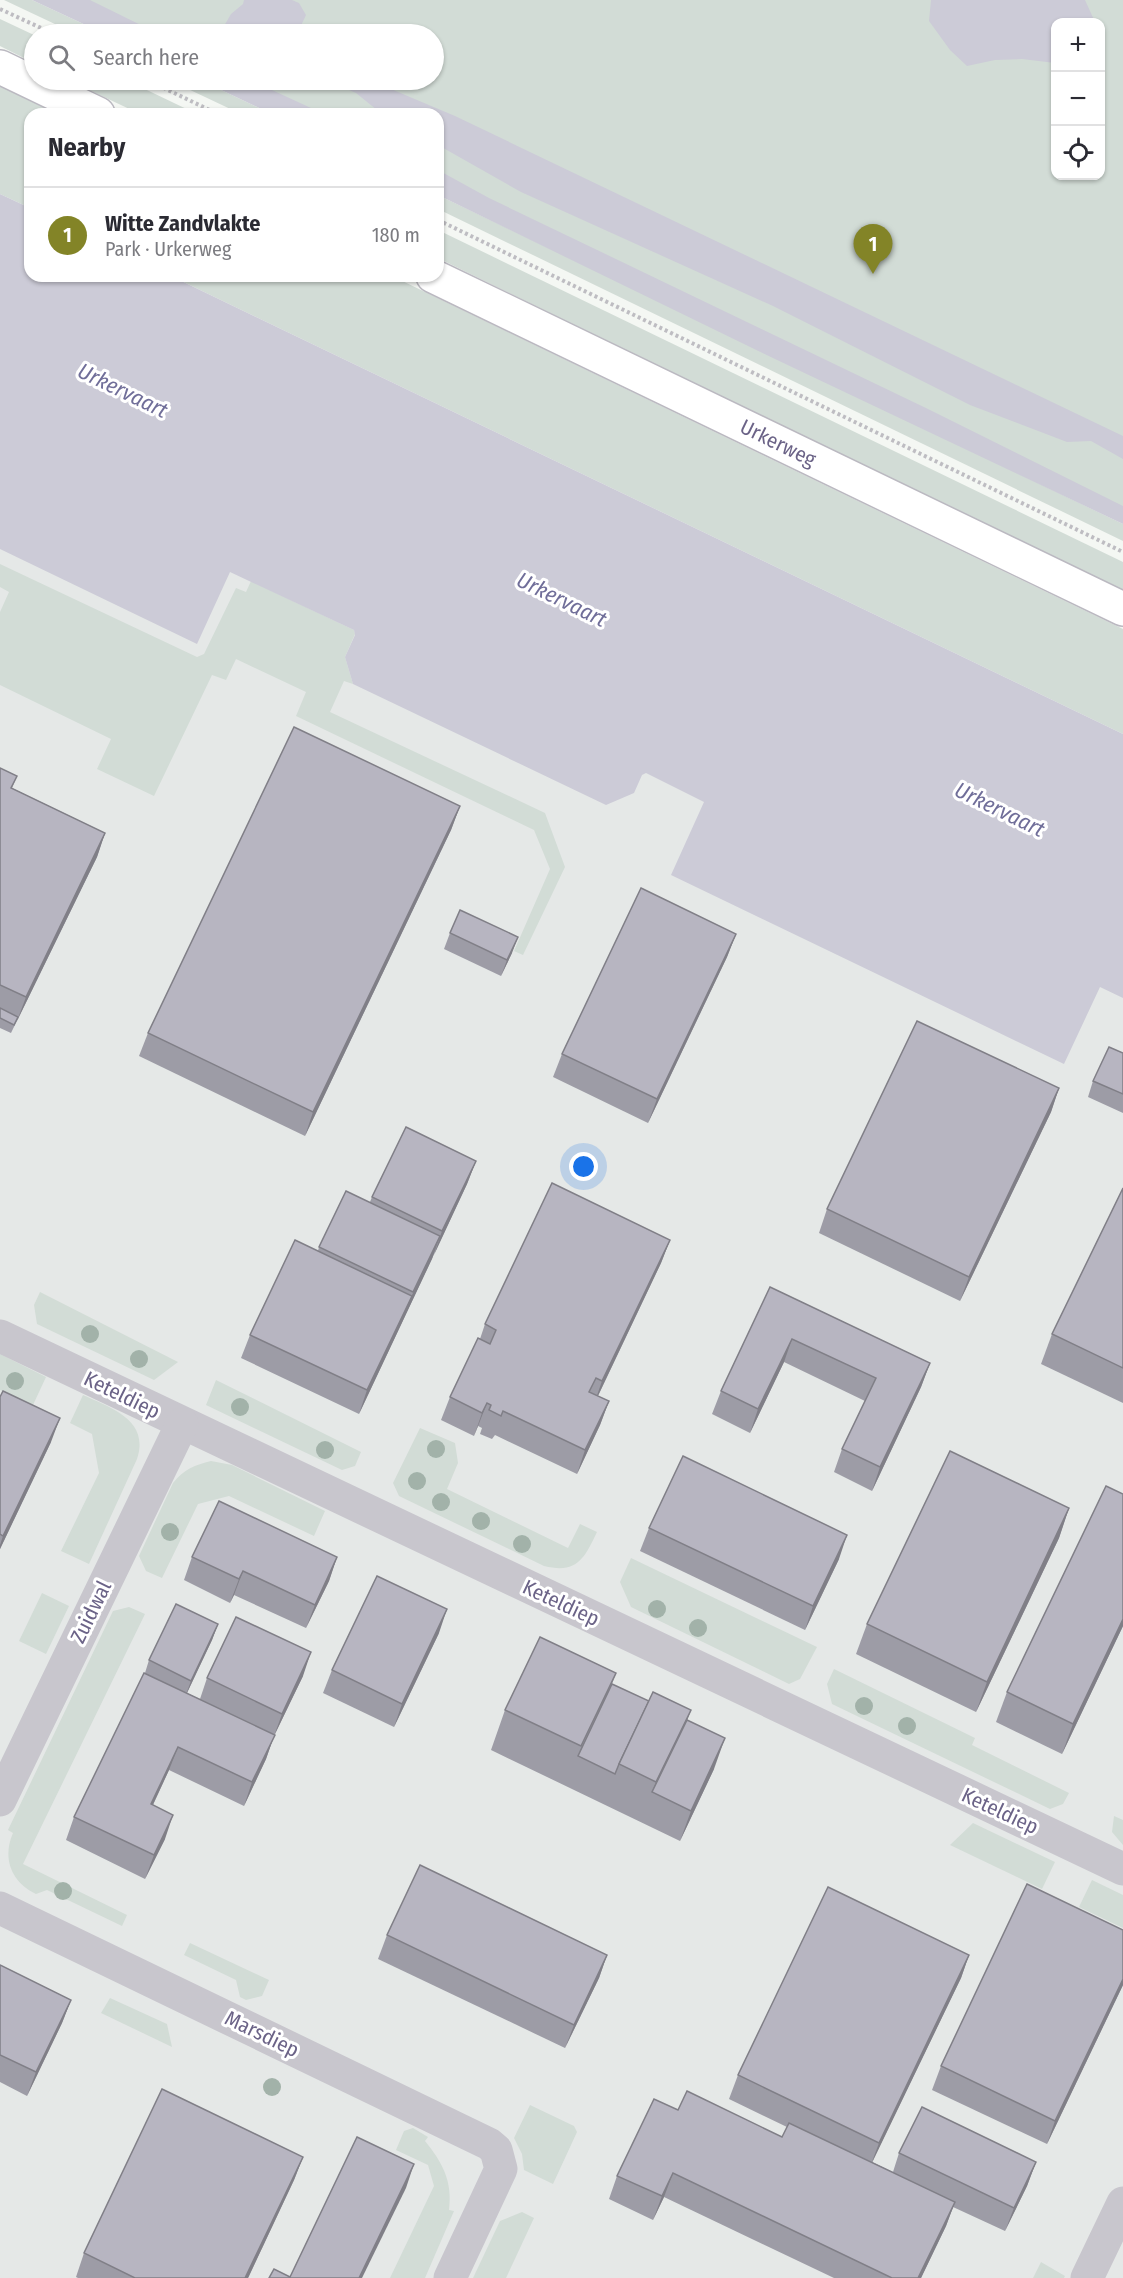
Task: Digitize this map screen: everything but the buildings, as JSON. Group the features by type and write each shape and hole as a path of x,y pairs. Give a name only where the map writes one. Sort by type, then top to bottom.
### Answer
{"main road":[{"path":"0,67 24,79"},
{"path":"48,90 85,108"},
{"name":"Urkerweg","path":"444,281 1123,609"}],"street":[{"name":"Keteldiep","path":"0,1336 1123,1869"},
{"name":"Zuidwal","path":"0,1800 182,1424"},
{"name":"Marsdiep","path":"0,1908 489,2144 496,2150 501,2169 450,2278"},
{"path":"1087,2278 1123,2204"}],"path":[{"path":"0,9 32,24"},
{"path":"168,90 205,108"},
{"path":"444,223 1123,552"}],"shaded area":[{"path":"4,0 32,0 84,24 55,24"},
{"path":"59,0 1123,0 1123,516 444,187 444,108 280,108 243,90 444,90 444,24 108,24"},
{"path":"0,19 24,30 24,58 0,46"},
{"path":"0,86 45,108 24,108 24,205 0,194"},
{"path":"89,90 147,90 184,108 127,108"},
{"path":"190,90 221,90 259,108 228,108"},
{"path":"444,198 1123,524 1123,541 444,212"},
{"path":"444,233 1123,562 1123,591 756,415 444,261"},
{"path":"183,282 404,282 1123,629 1123,734"},
{"path":"0,390 1123,929 1123,2278 0,2278"},
{"path":"0,564 197,657 204,654 236,588 246,592 251,581 354,630 355,634 345,657 353,684 344,681 330,712 545,813 565,867 523,955 514,951 550,869 534,830 296,716 306,692 236,659 226,680 212,675 154,796 97,769 111,739 0,685 0,612 9,592 0,587"},
{"path":"40,1292 178,1362 154,1380 37,1324 34,1305"},
{"path":"0,1354 46,1377 33,1405 0,1390"},
{"path":"216,1380 361,1452 355,1466 342,1470 206,1405"},
{"path":"83,1395 125,1417 138,1434 140,1446 137,1459 89,1564 61,1551 99,1473 92,1434 70,1423"},
{"path":"420,1428 455,1443 458,1463 447,1489 568,1548 580,1524 597,1532 583,1557 572,1566 564,1568 544,1566 399,1496 393,1483"},
{"path":"211,1461 232,1465 325,1511 314,1536 229,1496 198,1504 162,1578 146,1571 139,1556 173,1483 190,1468"},
{"path":"631,1558 817,1647 800,1679 789,1684 631,1607 620,1582"},
{"path":"42,1593 69,1606 46,1654 19,1641"},
{"path":"129,1607 145,1614 23,1864 127,1915 122,1926 47,1890 36,1894 27,1889 20,1883 11,1868 8,1851 13,1833 8,1830 113,1611"},
{"path":"834,1669 975,1738 972,1745 1069,1793 1063,1804 1050,1809 832,1704 827,1684"},
{"path":"1114,1816 1123,1820 1123,1845 1112,1832"},
{"path":"973,1823 1055,1862 1042,1889 950,1845"},
{"path":"1092,1880 1123,1895 1123,1928 1079,1907"},
{"path":"190,1943 269,1980 262,1996 246,2000 240,1997 236,1980 184,1955"},
{"path":"110,1998 167,2024 172,2047 101,2013"},
{"path":"530,2105 574,2126 577,2132 553,2184 524,2170 522,2154 514,2138"},
{"path":"413,2128 428,2137 425,2141 445,2172 449,2190 449,2210 454,2211 425,2278 390,2278 434,2186 428,2165 396,2150 404,2131"},
{"path":"522,2212 534,2218 506,2278 473,2278 500,2221"},
{"path":"1041,2262 1065,2276 1064,2278 1033,2278"}],"water":[{"path":"32,0 90,0 139,24 84,24"},
{"path":"244,0 292,0 299,3 306,15 302,24 225,24 231,14 243,4"},
{"path":"931,0 1085,0 1093,18 1051,18 1051,63 1022,59 995,60 967,66 950,50 929,21"},
{"path":"221,90 272,90 311,108 259,108"},
{"path":"349,90 393,90 436,108 375,108"},
{"path":"444,111 1123,436 1123,459 1091,441 1067,442 970,405 773,306 521,192 444,148"},
{"path":"444,173 489,198 928,409 1123,506 1123,524 775,359 444,198"},
{"name":"Urkervaart","path":"0,194 24,205 24,282 183,282 1123,734 1123,998 1100,987 1064,1064 671,875 704,802 646,773 642,775 634,793 606,805 353,684 345,657 355,635 354,630 230,572 197,644 0,549"}],"place":[{"name":"Witte Zandvlakte","path":"873,274"}]}
